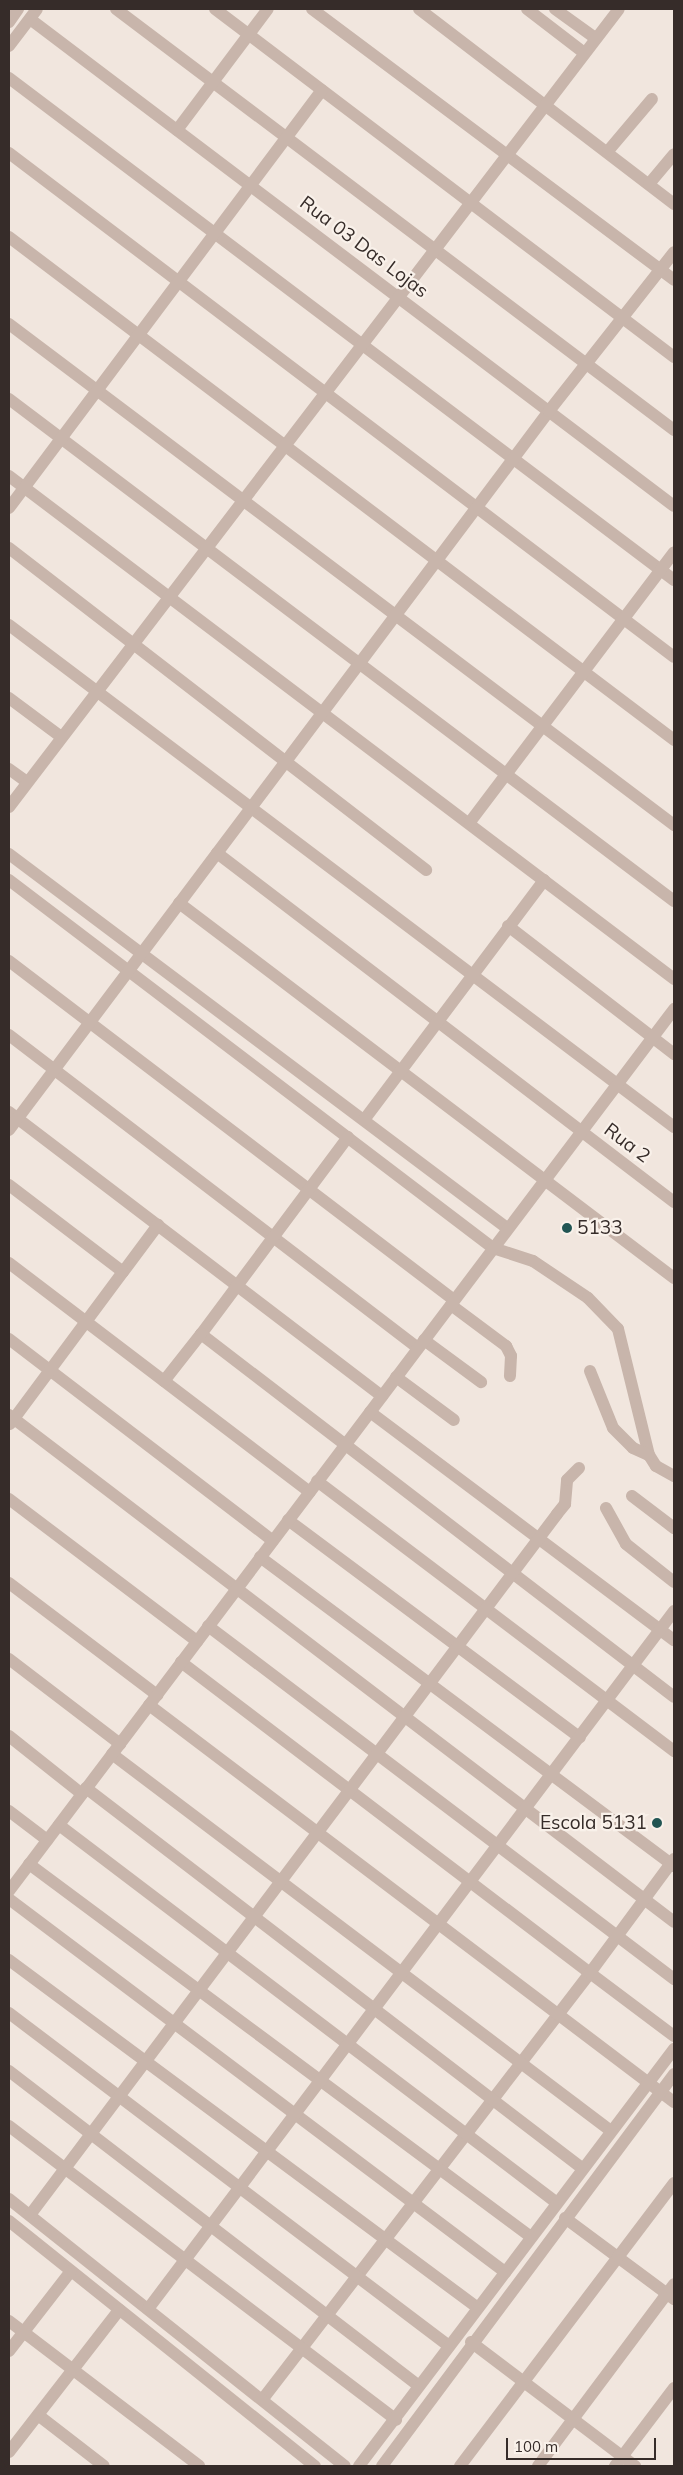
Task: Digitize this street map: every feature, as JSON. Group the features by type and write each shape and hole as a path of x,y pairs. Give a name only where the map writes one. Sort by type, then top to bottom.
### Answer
{"street":[{"path":"9,22 18,9"},
{"path":"116,9 674,430"},
{"path":"215,9 674,357"},
{"path":"177,130 268,9"},
{"path":"312,9 674,280"},
{"path":"419,9 674,204"},
{"path":"527,9 583,52"},
{"path":"555,9 595,38"},
{"path":"9,807 60,736 98,690 325,393 401,298 543,103 619,9"},
{"path":"9,46 34,14"},
{"name":"Rua 03 Das Lojas","path":"34,14 177,130 674,506"},
{"path":"9,78 214,235 674,580"},
{"path":"9,508 322,90"},
{"path":"608,152 652,99"},
{"path":"9,153 674,657"},
{"path":"648,184 674,154"},
{"path":"9,237 283,448 438,560 674,740"},
{"path":"9,1130 13,1115 55,1069 398,615 549,411 674,252"},
{"path":"9,324 398,615 674,825"},
{"path":"9,399 60,440 206,547 359,665 504,772 674,902"},
{"path":"9,476 170,595 674,979"},
{"path":"9,548 133,644 289,760 426,870"},
{"path":"470,822 504,772 584,672 674,552"},
{"path":"9,625 253,807 674,1127"},
{"path":"9,698 60,736"},
{"path":"9,769 27,782"},
{"path":"9,854 508,1228"},
{"name":"Rua 2","path":"217,854 436,1023 674,1202"},
{"path":"9,880 494,1248 566,1279 618,1328 650,1455 656,1466 674,1476"},
{"path":"364,1120 544,880"},
{"path":"180,903 544,1182 674,1278"},
{"path":"508,926 674,1054"},
{"path":"9,961 308,1189 506,1346 512,1356 510,1376"},
{"path":"505,2272 415,2204 294,2117 175,2026 9,1891 544,1182 580,1131 619,1085 674,1009"},
{"path":"9,1035 274,1237 421,1344 481,1382"},
{"path":"13,1115 382,1396"},
{"path":"164,1381 348,1137"},
{"path":"9,1185 123,1272"},
{"path":"158,1225 51,1372 10,1420 237,1589 674,1922"},
{"path":"9,1263 310,1492"},
{"path":"201,1334 343,1447 515,1571 632,1666 674,1696"},
{"path":"9,1339 273,1541"},
{"path":"590,1372 613,1428 633,1448 650,1455"},
{"path":"396,1376 454,1420"},
{"path":"370,1412 674,1640"},
{"path":"30,2216 351,1794 565,1504 568,1480 579,1468"},
{"path":"318,1481 674,1751"},
{"path":"632,1496 674,1528"},
{"path":"9,1499 197,1642"},
{"path":"606,1508 626,1544 674,1582"},
{"path":"288,1520 580,1738"},
{"path":"260,1558 673,1863 644,1898 619,1935 304,2350 262,2400"},
{"path":"9,1582 319,1836 674,2102"},
{"path":"148,2309 472,1884 499,1845 674,1612"},
{"path":"208,1626 619,1935 674,1979"},
{"path":"9,1659 120,1744"},
{"path":"181,1662 351,1794 674,2036"},
{"path":"9,1736 255,1919 374,2012 495,2098 583,2169"},
{"path":"112,1754 611,2131"},
{"path":"9,1811 47,1840"},
{"path":"59,1825 227,1956 347,2047 468,2133 557,2203"},
{"path":"29,1864 320,2082 531,2236"},
{"path":"9,1960 148,2062 386,2242 478,2308"},
{"path":"9,2014 240,2188 356,2280 450,2346"},
{"path":"359,2466 396,2420 419,2386 531,2236 674,2049"},
{"path":"9,2071 93,2132 419,2386"},
{"path":"382,2466 472,2342 674,2074"},
{"path":"9,2126 396,2420"},
{"path":"460,2466 674,2183"},
{"path":"9,2199 345,2466"},
{"path":"538,2466 672,2292 617,2256 565,2218"},
{"path":"9,2221 316,2466"},
{"path":"9,2351 71,2271"},
{"path":"9,2452 120,2310"},
{"path":"9,2321 199,2466"},
{"path":"472,2342 572,2421 619,2462 635,2466"},
{"path":"619,2462 674,2388"},
{"path":"38,2415 104,2466"}],"place":[{"name":"5133","path":"567,1228"},
{"name":"Escola 5131","path":"657,1823"}]}
